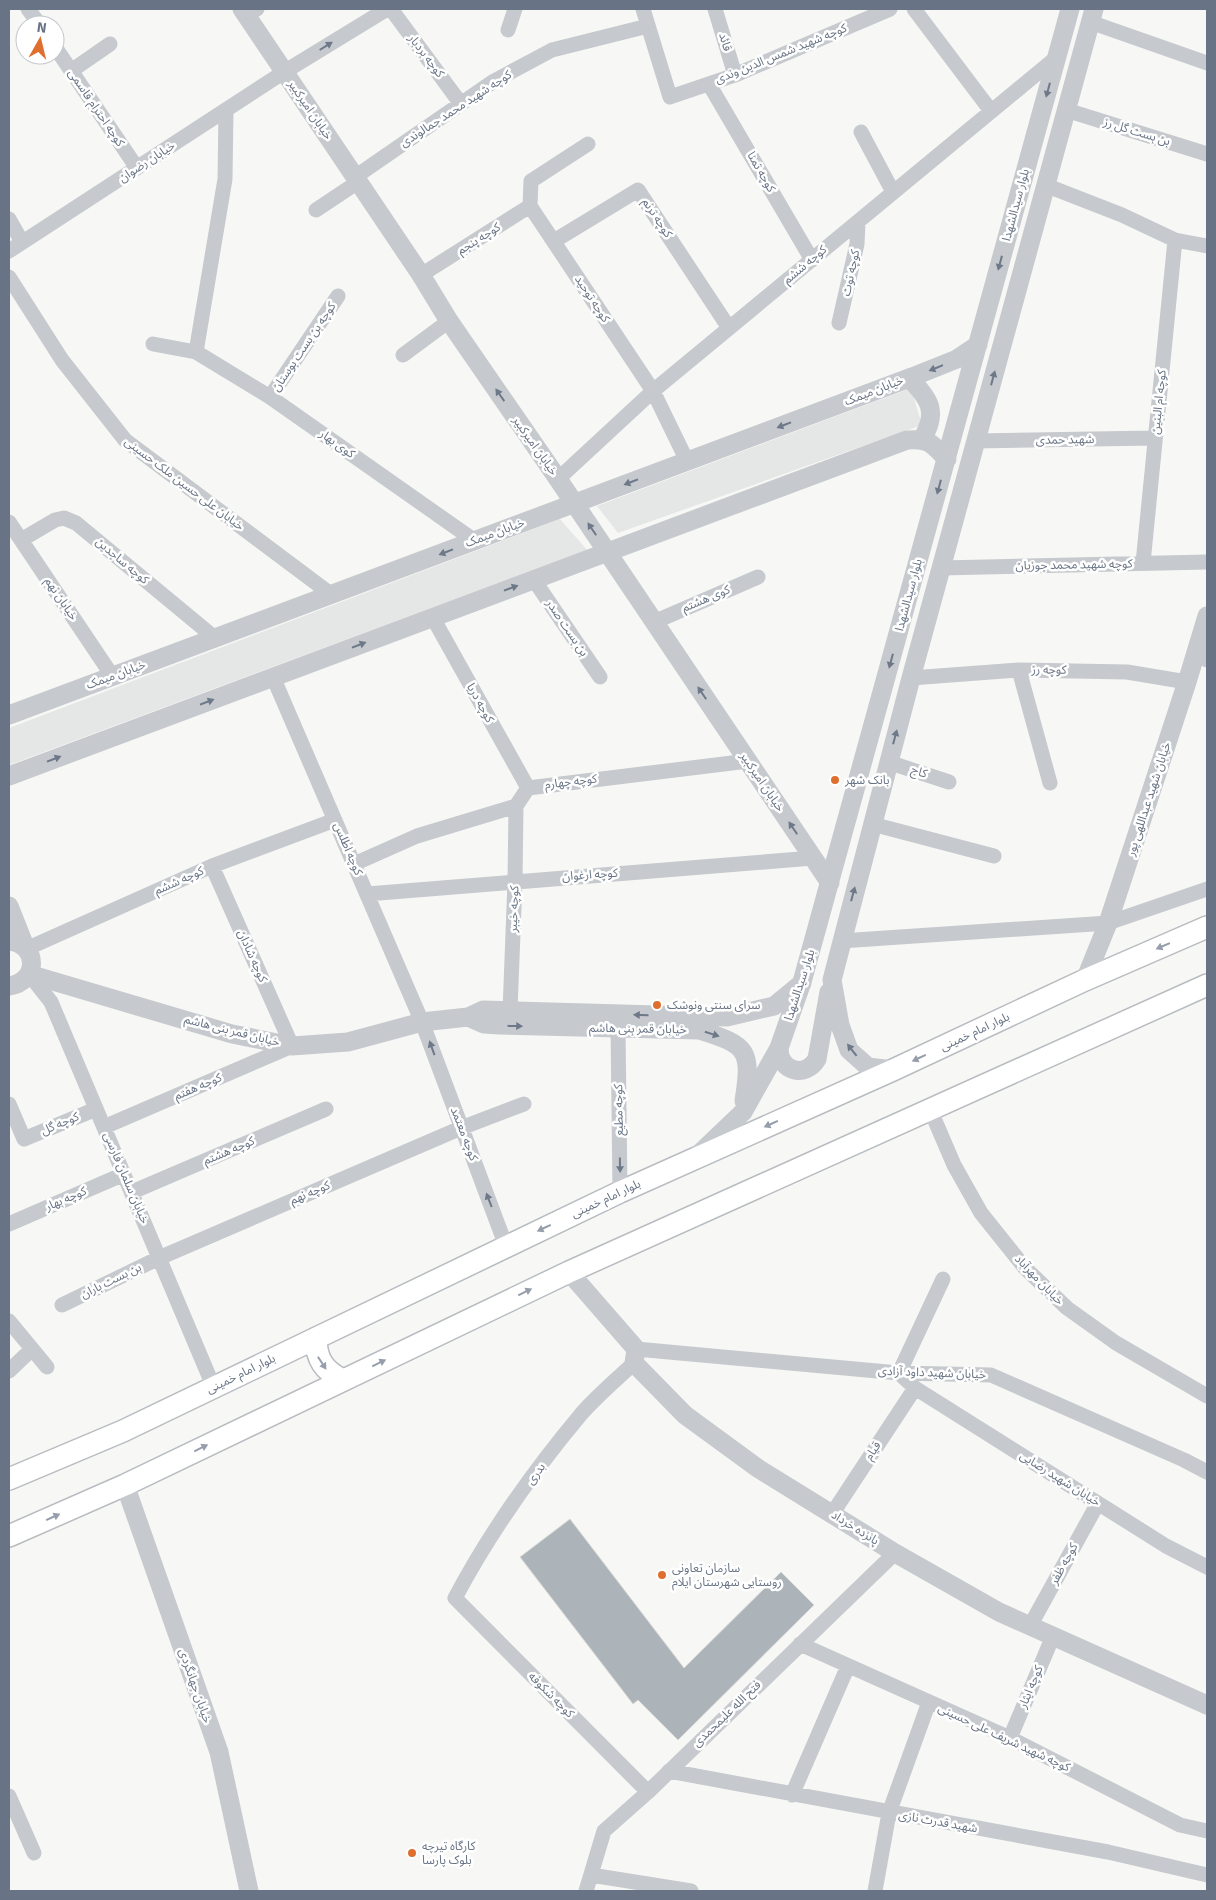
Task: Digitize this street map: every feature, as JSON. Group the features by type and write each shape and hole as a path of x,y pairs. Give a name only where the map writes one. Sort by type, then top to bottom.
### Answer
{"main road":[{"name":"بلوار امام خمینی","path":"9,1480 123,1431 620,1192 893,1070 1085,980 1207,927"},
{"path":"9,1536 125,1485 568,1272 1207,985"},
{"path":"316,1338 316,1349 324,1368 343,1380"}],"street":[{"name":"خیابان رضوان","path":"9,251 284,72 387,9"},
{"name":"کوچه بردبار","path":"391,9 461,104"},
{"path":"508,30 516,9"},
{"path":"643,9 648,26"},
{"name":"قائد","path":"715,9 735,75"},
{"path":"914,9 991,111"},
{"name":"بلوار سیدالشهدا","path":"697,1157 743,1112 779,1048 802,982 1070,9"},
{"name":"خیابان امیرکبیر","path":"248,11 284,72 450,321 830,883"},
{"name":"کوچه شهید شمس الدین وندی","path":"648,26 670,97 735,75 880,11"},
{"path":"1092,15 1207,62"},
{"name":"بلوار سیدالشهدا","path":"893,1070 868,1067 849,1050 840,1026 832,980 888,762 1092,15"},
{"name":"کوچه شهید محمد جمالوندی","path":"316,210 494,81 552,50 648,26"},
{"path":"71,71 110,44"},
{"name":"کوچه ششم","path":"558,479 653,391 1057,57"},
{"name":"کوچه احترام قاسمی","path":"65,62 138,168"},
{"name":"کوچه تمنا","path":"709,84 812,260"},
{"path":"196,352 225,179 226,110"},
{"name":"بن بست گل رز","path":"1066,110 1207,154"},
{"path":"861,132 893,192"},
{"path":"530,203 531,182 588,144"},
{"path":"1045,185 1122,215 1175,240 1207,246"},
{"name":"کوچه ترنم","path":"554,241 638,190 729,328"},
{"name":"کوچه توحید","path":"530,203 653,391 687,461"},
{"name":"کوچه پنجم","path":"421,275 530,203"},
{"path":"9,219 22,242"},
{"name":"کوچه توت","path":"839,323 857,244 858,222"},
{"name":"کوچه ام البنین","path":"1143,564 1175,240"},
{"name":"خیابان علی حسین ملک حسینی","path":"9,277 62,360 125,440 332,595"},
{"name":"کوچه بن بست بوستان","path":"270,397 338,296"},
{"path":"403,356 450,321"},
{"name":"کوی بهار","path":"153,344 196,352 270,397 475,541"},
{"name":"خیابان میمک","path":"9,715 909,378 957,359 978,344"},
{"path":"909,378 925,394 929,401 930,423 922,439"},
{"path":"961,408 974,402 984,411"},
{"name":"شهید حمدی","path":"976,440 1155,438"},
{"path":"9,776 907,440 922,439 932,444 947,459"},
{"name":"کوچه ساجدین","path":"21,540 55,520 64,518 76,523 215,638"},
{"name":"خیابان نهم","path":"9,522 112,677"},
{"name":"کوچه شهید محمد جوزیان","path":"941,568 1207,562"},
{"name":"کوی هشتم","path":"654,622 758,577"},
{"name":"بن بست صدر","path":"534,580 600,677"},
{"name":"خیابان شهید عبداللهی پور","path":"1085,980 1108,923 1207,616"},
{"name":"کوچه دریا","path":"432,618 528,788"},
{"path":"1199,643 1207,660"},
{"path":"1019,670 1050,784"},
{"name":"کوچه رز","path":"911,678 1019,670 1127,672 1187,682"},
{"name":"کوچه اطلس","path":"274,677 422,1022"},
{"name":"کوچه چهارم","path":"516,806 528,788 748,761"},
{"name":"کاج","path":"888,762 949,782"},
{"path":"354,864 417,836 516,806"},
{"name":"کوچه خیبر","path":"510,1011 516,806"},
{"name":"کوچه ششم","path":"26,949 212,866 335,820"},
{"path":"872,824 994,856"},
{"name":"کوچه ارغوان","path":"367,894 813,858"},
{"name":"کوچه شادان","path":"212,866 292,1046"},
{"path":"841,941 1108,923 1207,889"},
{"path":"9,906 31,960 17,984"},
{"path":"9,941 16,942 26,949"},
{"path":"779,1048 781,1060 790,1069 802,1071 813,1065 817,1059 832,980"},
{"name":"خیابان قمر بنی هاشم","path":"17,984 292,1046 348,1042 422,1022 468,1017 483,1010 727,1017 774,1006 802,982"},
{"name":"خیابان سلمان فارسی","path":"17,984 52,1002 214,1388"},
{"name":"خیابان قمر بنی هاشم","path":"468,1017 484,1024 699,1030 729,1040 744,1052 748,1068 743,1112"},
{"name":"کوچه معتمد","path":"422,1022 506,1246"},
{"name":"کوچه مطیع","path":"618,1028 620,1192"},
{"name":"کوچه هفتم","path":"104,1128 292,1046"},
{"name":"کوچه گل","path":"9,1104 24,1140 96,1109"},
{"name":"کوچه نهم","path":"159,1258 461,1128 524,1104"},
{"name":"کوچه هشتم","path":"132,1192 326,1109"},
{"name":"خیابان مهرآباد","path":"930,1109 954,1165 982,1213 1025,1268 1067,1308 1116,1343 1207,1396"},
{"name":"کوچه بهار","path":"9,1224 124,1174"},
{"name":"بن بست باران","path":"62,1305 159,1258"},
{"name":"پانزده خرداد","path":"568,1272 685,1415 759,1469 895,1553 999,1612 1207,1705"},
{"path":"899,1373 943,1279"},
{"path":"9,1321 47,1367"},
{"path":"9,1371 32,1349"},
{"name":"خیابان شهید داود آزادی","path":"635,1356 899,1373 991,1375 1184,1460 1207,1472"},
{"name":"بدری","path":"455,1598 498,1528 542,1466 583,1412 635,1356"},
{"name":"خیابان شهید رضایی","path":"899,1373 915,1388 1166,1546 1207,1567"},
{"name":"قیام","path":"832,1514 915,1388"},
{"name":"خیابان جهانگردی","path":"125,1485 219,1752 250,1891"},
{"name":"کوچه ظفر","path":"1030,1626 1098,1503"},
{"name":"فتح الله علیمحمدی","path":"586,1891 604,1831 648,1792 895,1553"},
{"name":"کوچه شکوفه","path":"455,1598 648,1792"},
{"name":"کوچه ایثار","path":"1010,1738 1053,1636"},
{"name":"کوچه شهید شریف علی حسینی","path":"800,1644 1010,1738 1180,1825 1207,1831"},
{"path":"792,1795 848,1666"},
{"path":"875,1891 889,1813 929,1702"},
{"name":"شهید قدرت نازی","path":"669,1771 1108,1852 1207,1875"},
{"path":"9,1796 34,1853"},
{"path":"591,1875 691,1891"}],"shaded area":[{"path":"911,388 922,425 618,533 597,506"},
{"path":"560,519 587,550 9,765 9,728"}],"building":[{"path":"570,1519 684,1668 781,1572 814,1605 678,1740 638,1700 633,1704 520,1557"}],"place":[{"name":"بانک شهر","path":"835,780"},
{"name":"سرای سنتی ونوشک","path":"657,1005"},
{"name":"سازمان تعاونی روستایی شهرستان ایلام","path":"662,1575"},
{"name":"کارگاه تیرچه بلوک پارسا","path":"412,1853"}]}
